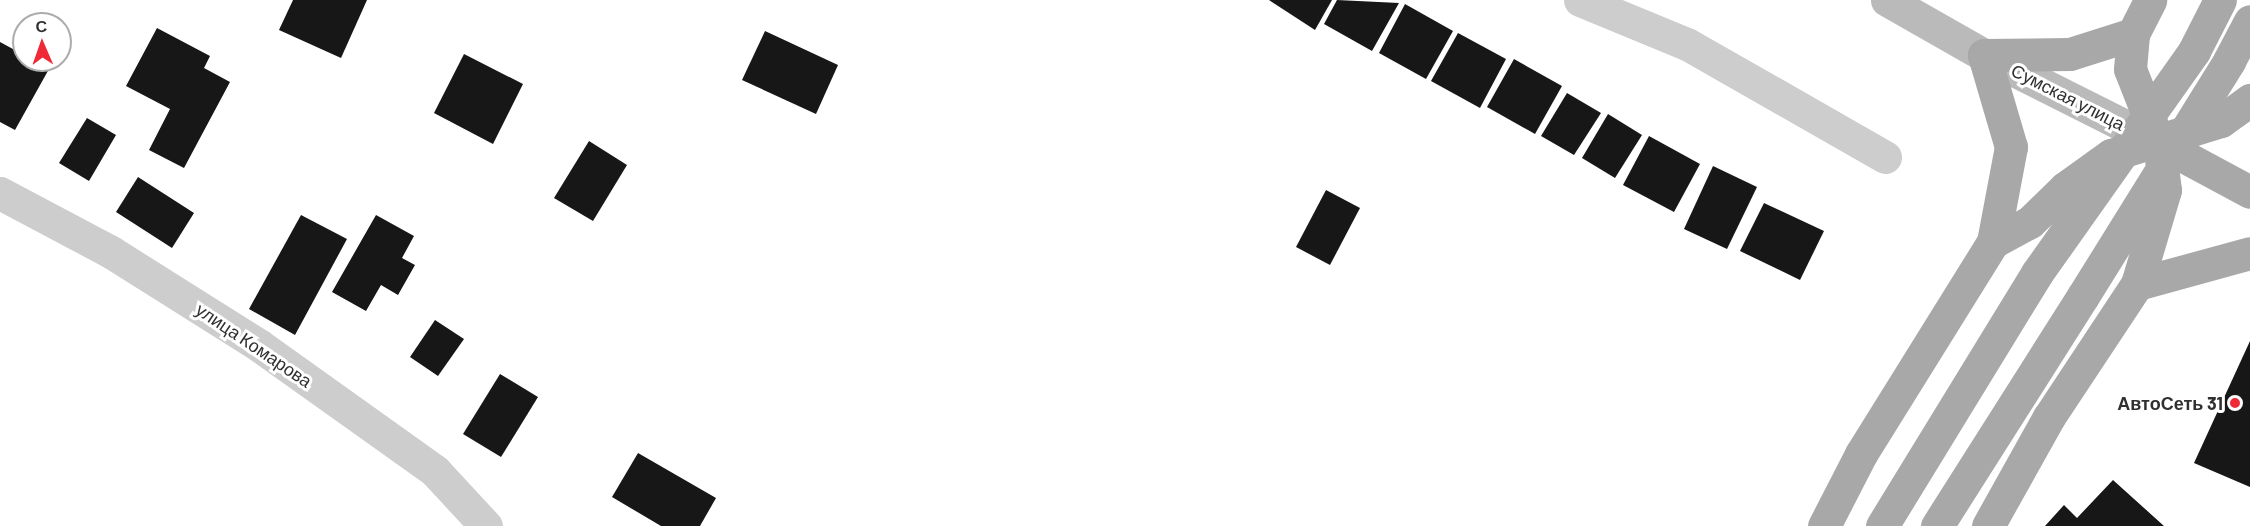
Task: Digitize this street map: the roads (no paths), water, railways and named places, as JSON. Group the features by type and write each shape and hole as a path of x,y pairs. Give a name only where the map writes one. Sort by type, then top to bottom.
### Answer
{"main road":[{"name":"Сумская улица","path":"1887,0 1984,55 2159,143 2250,192"},
{"path":"1988,526 2049,417 2137,284 2165,190 2159,143 2130,69 2133,34 2150,0"},
{"path":"1881,526 2037,273 2194,51 2220,0"},
{"path":"1937,526 2223,71 2250,21"},
{"path":"1824,526 1861,453 1993,242 2011,147 1984,55 2070,54 2133,34"},
{"path":"1993,242 2030,222 2065,188 2111,155 2159,143 2221,121 2250,100"},
{"path":"2137,284 2250,252"}],"street":[{"path":"1580,0 1687,44 1885,157"},
{"name":"улица Комарова","path":"0,193 111,252 260,346 435,471 486,526"}],"place":[{"name":"АвтоСеть 31","path":"2235,403"}]}
